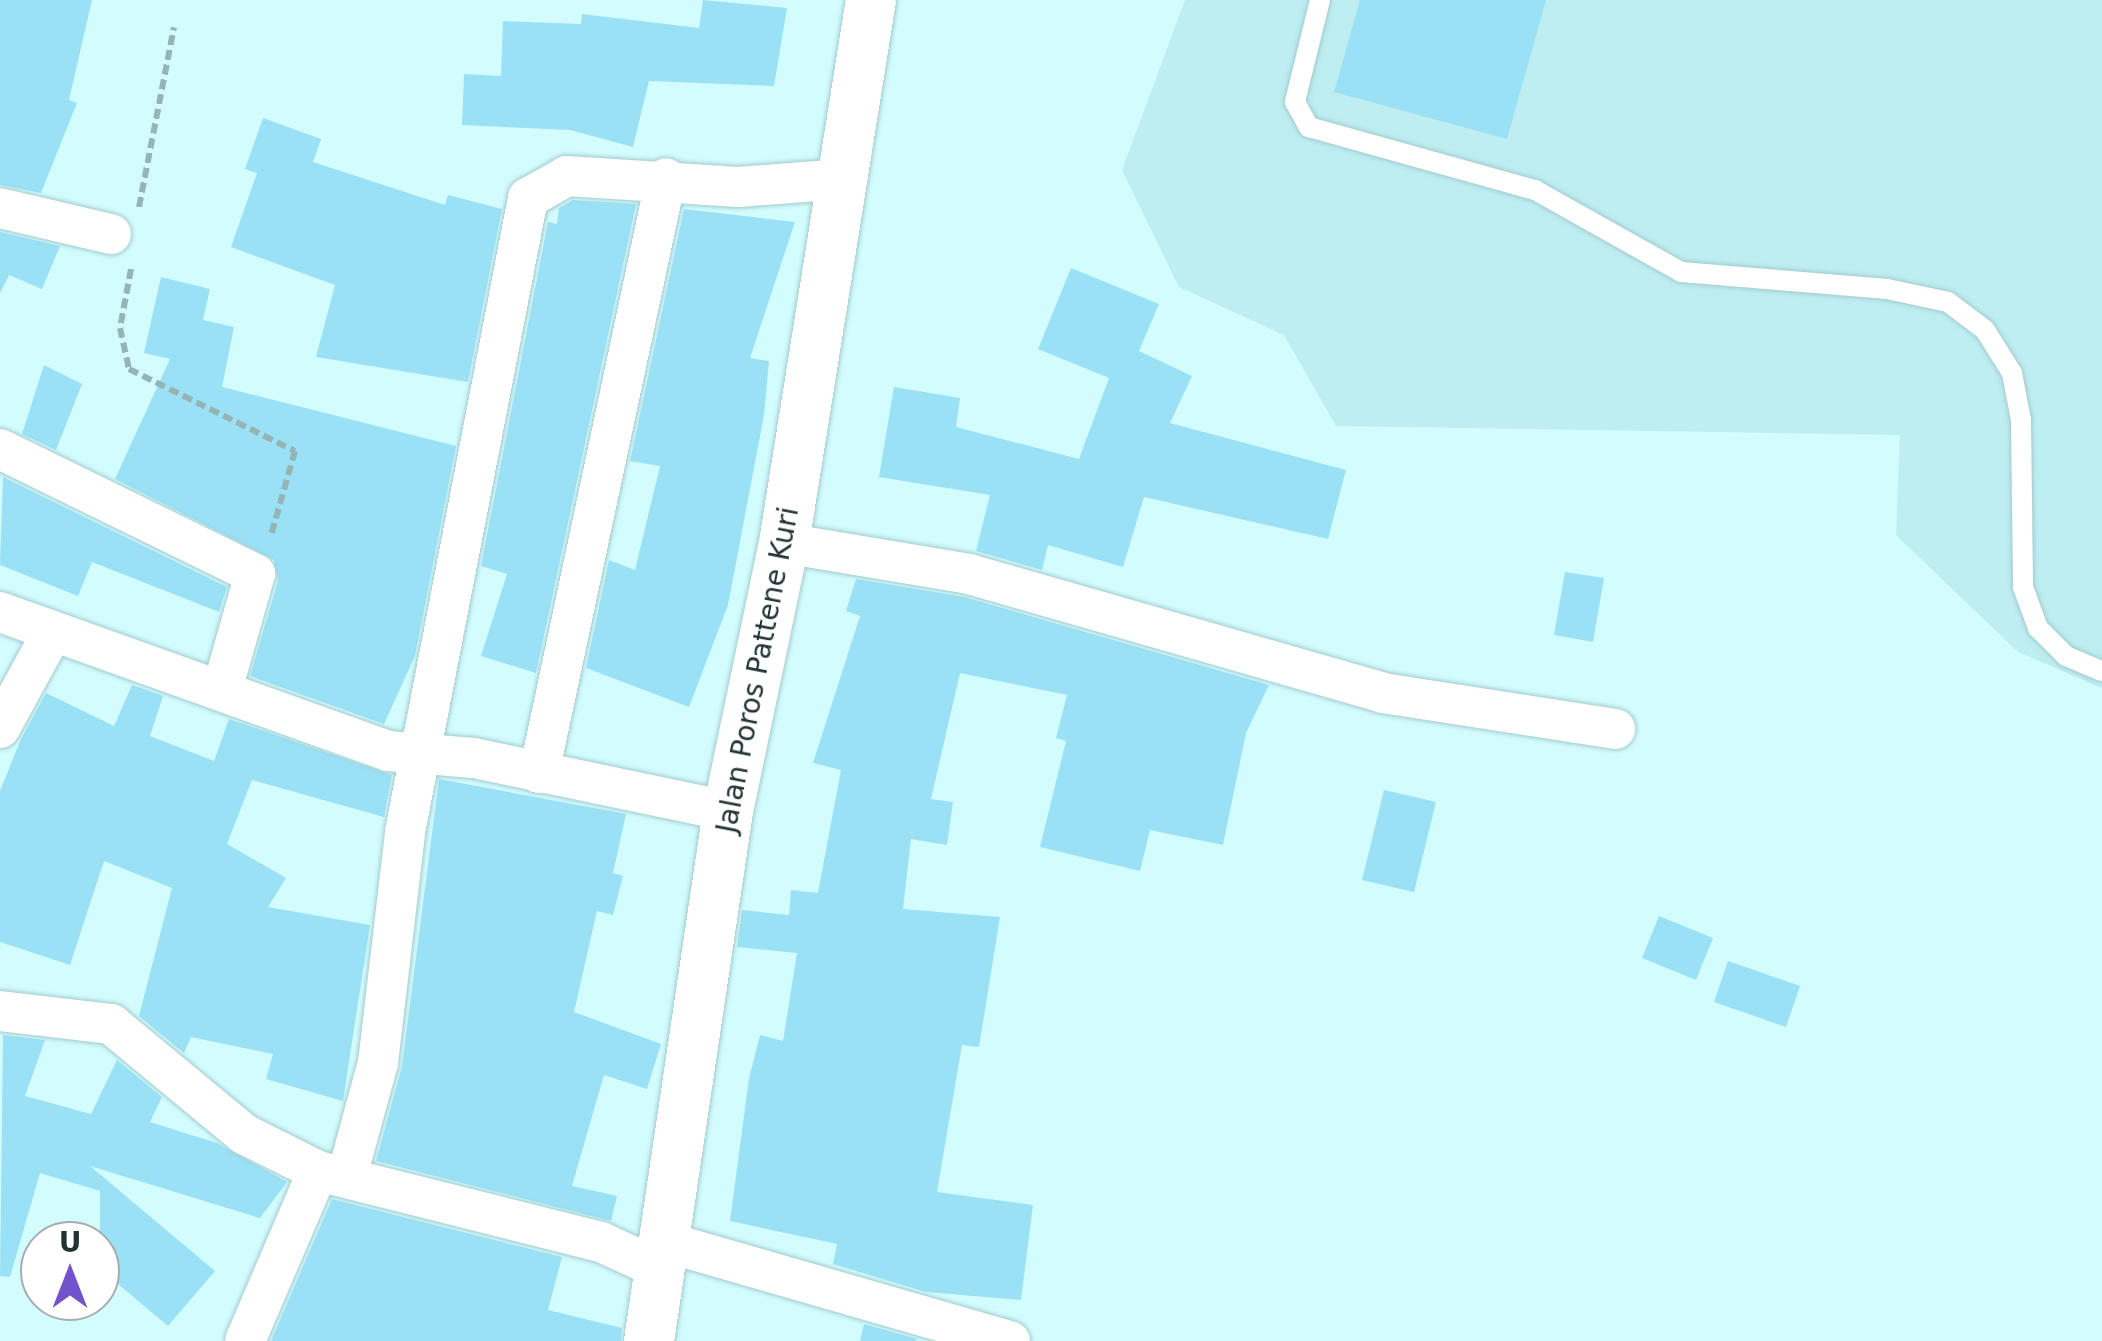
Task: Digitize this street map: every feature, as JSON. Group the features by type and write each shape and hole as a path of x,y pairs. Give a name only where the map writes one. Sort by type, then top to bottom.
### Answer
{"street":[{"name":"Jalan Poros Pattene Kuri","path":"649,1341 728,811 784,543 872,0"},
{"path":"245,1341 332,1174 378,1062 405,832 426,751 528,198 566,176 666,178 738,187 844,179"},
{"path":"539,773 666,178"},
{"path":"0,208 127,241"},
{"path":"0,449 255,574 223,686"},
{"path":"784,543 1074,601 1383,693 1615,730"},
{"path":"0,612 223,686 388,751 426,751 728,811"},
{"path":"0,728 52,632"},
{"path":"0,1011 111,1024 244,1134 332,1174 1010,1341"}],"lane":[{"path":"1320,0 1295,102 1309,128 1535,190 1681,272 1887,289 1948,302 1984,330 2012,373 2021,420 2023,587 2038,628 2066,656 2102,672"}],"path":[{"path":"174,27 127,241 120,328 129,369 295,452 255,574"}],"shaded area":[{"path":"1185,0 2102,0 2102,688 2018,652 1896,535 1900,435 1336,426 1284,335 1179,287 1122,170"}],"building":[{"path":"0,0 92,0 69,100 77,103 41,193 0,185"},
{"path":"703,0 787,8 774,86 649,81 633,147 570,130 462,125 464,74 501,76 503,21 581,24 582,14 699,28"},
{"path":"1360,0 1546,0 1507,139 1334,92"},
{"path":"263,118 321,139 313,162 445,205 448,195 502,209 468,382 316,357 335,285 231,247 257,173 245,169"},
{"path":"573,200 636,204 536,673 481,656 507,574 481,566 548,222 557,224 559,208"},
{"path":"684,209 795,222 750,358 769,361 764,415 728,605 689,707 586,668 609,560 635,570 660,466 630,461"},
{"path":"0,232 60,246 42,289 9,275 0,293"},
{"path":"1071,268 1159,304 1139,351 1192,376 1170,423 1346,470 1328,539 1144,497 1123,567 1048,545 1042,570 976,551 990,495 879,477 894,387 960,398 956,427 1079,459 1109,378 1038,349"},
{"path":"161,277 210,289 203,320 234,327 222,387 456,446 415,656 384,724 250,676 278,581 274,560 115,479 170,359 144,353"},
{"path":"44,365 82,384 56,450 22,434"},
{"path":"3,477 227,587 219,612 92,562 78,596 0,565"},
{"path":"1565,572 1604,578 1593,642 1554,635"},
{"path":"856,579 964,597 1269,685 1246,733 1223,845 1150,830 1140,871 1040,847 1066,741 1056,738 1067,695 960,673 931,799 953,802 947,845 911,839 903,909 1000,917 979,1047 962,1045 937,1192 1033,1205 1021,1300 926,1292 833,1264 837,1244 730,1221 749,1078 760,1035 783,1041 797,953 737,947 742,910 789,915 791,890 818,893 841,770 813,763 860,616 846,611"},
{"path":"132,685 163,696 150,736 214,761 229,719 392,775 384,817 252,780 227,844 286,878 268,907 370,925 343,1101 266,1079 273,1054 191,1037 184,1053 139,1016 172,888 104,861 70,965 0,942 0,791 21,739 46,693 114,726"},
{"path":"439,779 626,814 613,873 623,876 613,915 597,911 574,1012 661,1044 647,1089 604,1075 572,1186 617,1196 611,1221 376,1161 402,1066"},
{"path":"1384,790 1436,802 1414,892 1362,880"},
{"path":"1659,916 1713,938 1696,980 1642,958"},
{"path":"1728,961 1800,986 1786,1027 1714,1002"},
{"path":"3,1035 45,1040 25,1096 91,1114 117,1060 162,1097 150,1122 217,1143 287,1182 260,1218 90,1166 215,1271 168,1326 120,1286 120,1221 100,1221 100,1191 40,1173 26,1221 20,1221 20,1242 10,1277 0,1276"},
{"path":"332,1199 562,1257 548,1310 622,1328 621,1341 271,1341"},
{"path":"864,1324 917,1339 860,1341"}]}
